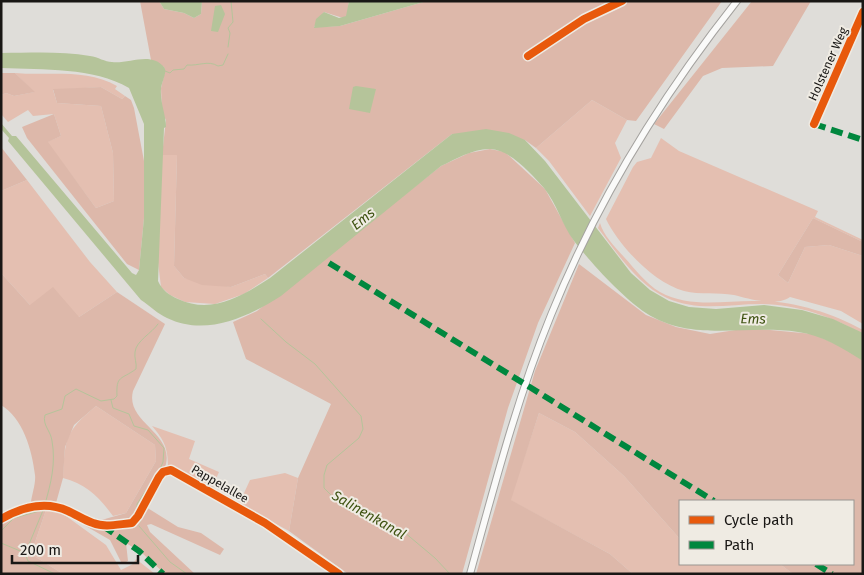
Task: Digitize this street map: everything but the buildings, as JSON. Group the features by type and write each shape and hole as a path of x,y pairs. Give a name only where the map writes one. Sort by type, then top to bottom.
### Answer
{"main road":[{"path":"470,574 525,386 566,282 594,222 634,149 695,55 738,1"}],"street":[{"path":"528,56 584,19 622,1"},
{"name":"Holstener Weg","path":"814,124 863,12"},
{"name":"Pappelallee","path":"40,505 47,505 102,525 132,523 138,516 159,477 163,472 171,470 198,483 264,523 339,574"}],"shaded area":[{"path":"140,1 159,1 164,9 184,13 194,18 201,14 202,1 349,1 347,16 343,18 324,12 314,27 340,26 427,1 722,1 636,121 627,120 592,100 536,148 525,140 452,134 268,278 265,274 231,287 202,285 184,278 174,266 177,155 162,155 166,120 162,113 161,88 165,71 164,67 151,60"},
{"path":"752,1 811,1 773,66 722,68 703,76 664,129 654,124"},
{"path":"1,73 15,73 35,92 14,96 6,93 1,95"},
{"path":"15,73 67,74 93,77 117,86 115,89 125,96 122,99 101,87 53,90 57,103 101,106 113,153 114,201 96,208 47,142 61,136 54,114 33,116 28,110 8,122 1,114 1,95 6,93 14,96 34,92"},
{"path":"101,87 122,99 125,96 131,100 134,108 144,161 144,218 139,270 127,264 27,138 22,127 54,114 61,136 48,142 96,208 114,201 113,153 101,106 57,103 53,89"},
{"path":"592,100 627,120 615,143 621,158 590,216 549,161 536,148"},
{"path":"661,138 679,151 818,211 815,217 863,240 863,242 813,218 778,275 788,283 805,247 829,245 863,256 863,324 841,311 790,297 770,302 728,294 684,291 661,280 628,252 606,219 633,167 637,162 651,158"},
{"path":"1,147 27,180 1,191"},
{"path":"490,149 505,152 545,189 575,243 538,323 508,408 462,574 348,574 289,531 298,478 331,404 246,359 233,322 257,311 441,166 469,153"},
{"path":"162,155 177,155 174,266 184,278 231,287 265,274 268,278 244,294 215,304 185,302 170,295 161,287 158,262"},
{"path":"27,180 90,262 117,292 79,317 30,305 1,273 1,191"},
{"path":"813,218 863,242 863,256 829,245 805,247 788,283 778,275"},
{"path":"600,223 610,241 641,276 655,289 671,297 706,303 767,301 796,305 837,318 863,330 863,334 827,317 787,306 761,304 702,306 690,305 667,298 637,277 598,228"},
{"path":"579,264 646,315 676,327 710,334 748,328 813,334 863,356 863,574 793,574 781,565 854,565 854,500 679,500 679,538 624,476 575,432 539,413 511,500 610,554 633,574 476,574 535,371"},
{"path":"1,273 30,305 53,287 79,317 117,292 165,324 133,391 132,402 136,411 163,443 166,453 164,469 140,507 146,507 178,527 201,533 224,549 220,555 151,524 147,525 150,532 195,574 165,574 142,553 126,543 128,561 122,564 110,540 84,525 126,513 156,461 155,445 96,406 74,425 65,447 63,478 56,503 31,502 35,478 29,445 21,426 9,411 1,405"},
{"path":"96,406 155,445 156,461 126,513 113,516 91,492 79,484 63,478 66,444 72,430"},
{"path":"539,413 575,432 624,476 679,538 679,565 781,565 793,574 633,574 610,554 510,500"},
{"path":"152,426 195,441 189,459 219,472 212,488 168,466 164,444"},
{"path":"285,473 298,478 289,531 239,504 250,480"},
{"path":"47,507 66,516 106,545 121,570 133,564 136,559 155,574 63,574 31,554"},
{"path":"47,507 31,554 63,574 1,574 1,522 9,515"}],"water":[{"path":"159,1 202,1 201,14 194,18 184,13 164,9"},
{"path":"349,1 427,1 340,26 314,28 316,19 324,12 339,18 346,16"},
{"path":"221,5 225,14 218,32 211,31 215,6"},
{"name":"Ems","path":"1,53 68,53 112,62 146,59 159,62 164,67 165,72 161,94 166,127 164,128 158,281 166,292 178,299 203,305 215,304 238,297 249,291 270,278 452,134 486,129 509,133 525,140 545,161 631,273 650,290 669,301 689,307 716,309 764,305 802,310 833,319 863,333 863,361 832,343 798,332 778,330 720,331 682,328 646,313 617,289 581,250 570,235 549,194 533,176 513,158 498,150 491,149 472,152 441,166 281,296 268,304 226,322 197,326 182,323 164,316 141,300 8,141 9,138 1,129 1,123 12,136 16,136 132,273 136,275 139,270 144,218 144,124 129,88 100,76 84,73 1,68"},
{"path":"353,87 376,89 370,113 349,109"}],"waterway":[{"path":"228,47 230,33 228,28 233,22 231,1"},
{"path":"165,71 170,73 173,70 184,69 187,65 207,63 218,66 223,65 228,54"},
{"name":"Salinenkanal","path":"261,319 286,342 315,364 361,416 363,429 359,438 327,465 324,475 324,488 333,497 404,532 435,558 450,574"},
{"path":"45,504 53,465 53,449 51,437 44,419 45,415 62,409 65,396 76,389 101,401 114,399 117,396 117,384 120,379 136,369 135,354 138,344 158,324"},
{"path":"111,400 113,408 129,414 134,426 148,430 164,448 163,462 160,469 137,504 137,509"},
{"path":"44,508 25,554 28,561 55,574"},
{"path":"1,531 14,518 43,510"},
{"path":"140,522 143,514"},
{"path":"139,526 170,562 187,574"},
{"path":"1,543 25,553"}],"marked path":[{"path":"814,124 863,140"},
{"path":"329,263 712,500"},
{"path":"103,526 139,551 163,574"},
{"path":"818,565 832,574"}],"cycle path":[{"path":"528,56 584,19 622,1"},
{"path":"814,124 863,12"},
{"path":"1,519 17,511 51,506 102,525 132,523 138,516 159,477 163,472 171,470 265,523 339,574"}]}
